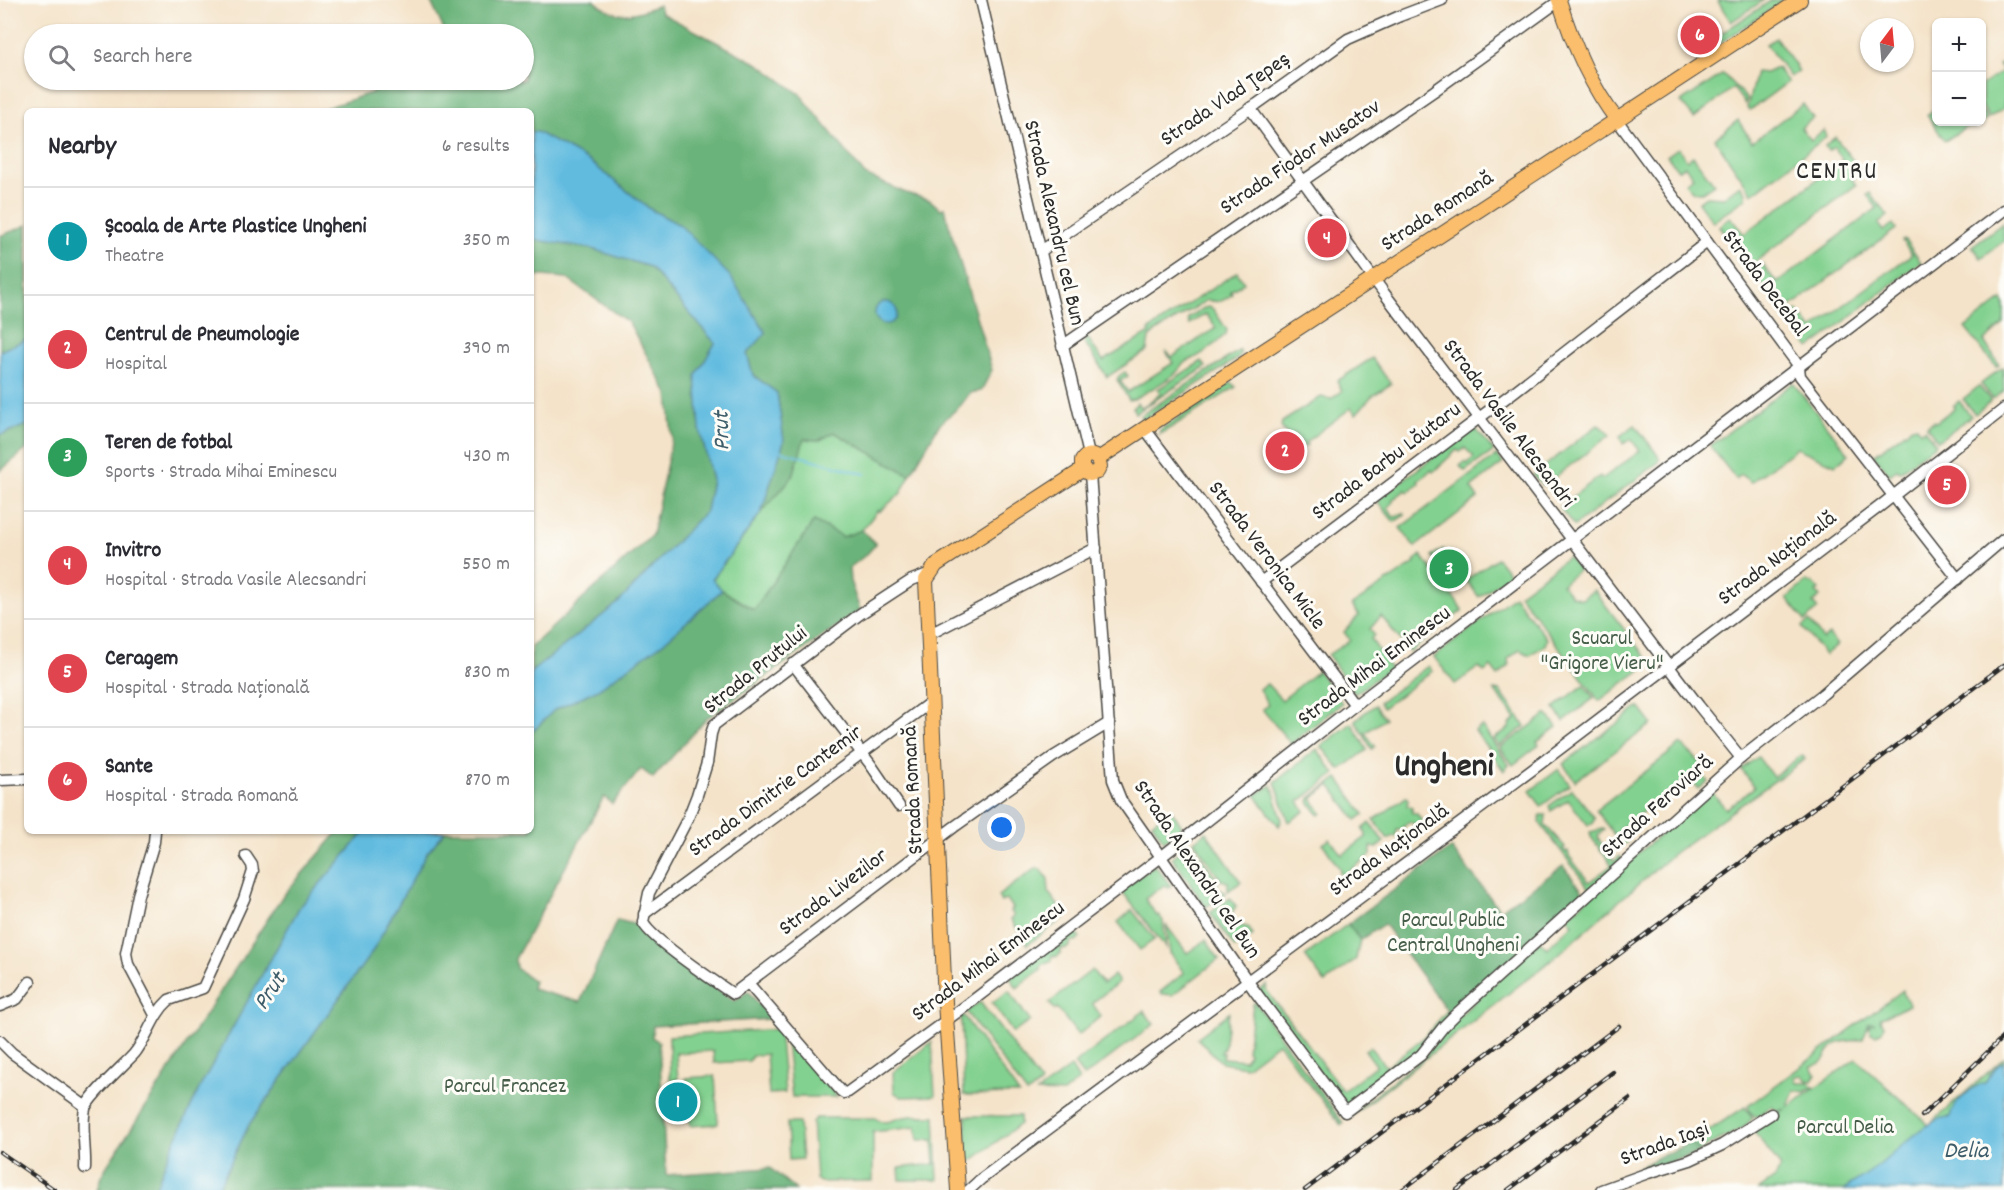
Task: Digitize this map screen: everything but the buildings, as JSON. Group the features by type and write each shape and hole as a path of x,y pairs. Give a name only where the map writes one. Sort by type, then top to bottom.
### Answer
{"main road":[{"name":"Strada Decebal","path":"1559,0 1584,65 1607,107 1617,120"},
{"name":"Strada Romană","path":"1094,457 1145,429 1800,0"},
{"path":"928,574 936,565 1086,472 1099,469 1094,457"},
{"name":"Strada Romană","path":"928,574 926,589 931,702 952,1123 958,1190"}],"street":[{"name":"Strada Alexandru cel Bun","path":"981,0 1062,346 1094,457"},
{"name":"Strada Vlad Ţepeș","path":"1041,251 1348,39 1442,0"},
{"name":"Strada Fiodor Musatov","path":"1062,346 1434,91 1559,0"},
{"name":"Strada Vasile Alecsandri","path":"1250,108 1374,279 1668,666 1741,758"},
{"name":"Strada Decebal","path":"1617,120 1799,367 1800,376 1958,579"},
{"name":"Strada Mihai Eminescu","path":"747,982 841,1091 844,1093 854,1088 1161,857 1355,705 2004,210"},
{"name":"Strada Barbu Lăutaru","path":"1261,582 1707,242"},
{"name":"Strada Națională","path":"969,1190 1247,980 1532,770 2004,409"},
{"name":"Strada Veronica Micle","path":"1145,429 1355,705"},
{"name":"Strada Alexandru cel Bun","path":"1086,472 1096,548 1113,780 1121,800 1247,980 1345,1112"},
{"name":"Strada Feroviară","path":"1345,1112 1421,1055 1444,1026 1467,1004 1741,758 1824,694 2004,539"},
{"path":"928,635 1096,548"},
{"name":"Strada Prutului","path":"644,914 651,888 694,802 707,764 714,725 860,614 903,586 928,574"},
{"path":"793,664 861,752 899,806"},
{"name":"Strada Dimitrie Cantemir","path":"644,914 931,702"},
{"name":"Strada Livezilor","path":"644,914 645,927 650,932 733,994 1024,777 1109,723"},
{"path":"0,780 24,779"},
{"path":"155,834 138,895 126,953 128,964 155,1015"},
{"path":"85,1168 86,1106 135,1052 148,1032 155,1015 169,1000 202,988 244,899 253,872 252,865 246,856"},
{"path":"0,1006 17,999 30,982"},
{"path":"0,1041 12,1053 86,1106"},
{"name":"Strada Iași","path":"1601,1190 1690,1160 1722,1145 1771,1114"}],"green space":[{"path":"430,0 594,0 610,11 625,14 659,5 661,13 760,65 800,94 865,175 906,193 930,200 940,209 944,208 992,370 981,391 970,393 961,405 939,425 910,475 834,432 820,440 804,439 793,476 761,513 784,441 777,393 753,375 747,354 680,225 650,209 589,161 534,132 534,108 326,108 379,90 534,90 534,24 441,24"},
{"path":"1717,0 1764,0 1731,22"},
{"path":"1772,0 1784,0 1698,58 1690,54"},
{"path":"1776,38 1799,71 1790,77 1766,44"},
{"path":"2004,63 2004,108 1989,118 1986,113 1986,82 2002,71 1999,65"},
{"path":"1777,68 1788,82 1750,110 1747,108 1756,72 1766,73"},
{"path":"1723,74 1747,99 1745,104 1733,88 1694,118 1681,102"},
{"path":"1803,104 1813,118 1801,128 1811,140 1824,130 1826,137 1752,194 1715,139 1738,120 1752,142"},
{"path":"1932,111 1932,122 1927,115"},
{"path":"1935,126 1978,126 1965,128 1945,141"},
{"path":"1835,137 1862,172 1852,179 1856,185 1750,266 1719,226 1730,217 1744,234 1843,160 1834,147 1828,151 1825,146"},
{"path":"1678,148 1687,160 1693,156 1714,184 1702,192 1693,192 1685,183 1693,177 1685,166 1678,170 1667,156"},
{"path":"1740,185 1746,193 1746,198 1713,222 1698,202 1706,196 1724,197"},
{"path":"1870,193 1888,216 1878,224 1883,231 1893,224 1896,229 1783,312 1752,271 1762,264 1777,283 1877,208 1867,195"},
{"path":"2003,223 2004,241 1981,258 1972,246"},
{"path":"24,226 24,340 0,351 0,236"},
{"path":"534,239 592,249 650,267 715,343 696,377 700,429 712,480 706,511 618,603 534,670 534,644 652,535 672,438 668,394 629,323 566,278 534,275"},
{"path":"1905,240 1921,262 1810,348 1787,318 1797,310 1812,329 1912,254 1902,241"},
{"path":"1237,272 1244,283 1230,291 1232,294 1229,297 1221,301 1207,300 1154,333 1149,338 1147,351 1107,377 1084,341 1087,337 1103,361 1150,333 1149,330"},
{"path":"2002,300 2004,324 1984,341 1999,365 1996,367 1965,328"},
{"path":"1209,307 1213,309 1227,330 1226,334 1208,350 1185,363 1169,378 1129,400 1117,380 1119,376 1125,372 1128,376 1120,381 1128,392 1173,363 1166,351 1172,357 1216,328 1206,314 1189,324 1188,318"},
{"path":"1240,350 1238,358 1143,420 1140,416"},
{"path":"1372,358 1391,384 1372,396 1356,414 1351,408 1306,442 1307,445 1304,447 1294,434 1289,437 1281,427 1282,422 1321,397 1331,399 1342,391 1337,381"},
{"path":"1202,361 1206,367 1135,413 1133,408 1137,403 1141,408 1160,394 1158,389"},
{"path":"2003,367 2004,391 1993,399 1981,384"},
{"path":"1231,383 1236,387 1159,435 1160,430"},
{"path":"1793,383 1849,454 1835,465 1797,448 1751,482 1741,475 1736,479 1710,446"},
{"path":"1979,386 1991,401 1975,414 1963,399"},
{"path":"1959,401 1971,416 1938,441 1926,426 1936,422"},
{"path":"1598,425 1610,435 1543,486 1533,475"},
{"path":"1635,425 1660,458 1659,462 1574,526 1559,507 1600,476 1602,479 1640,451 1631,439 1623,444 1620,436"},
{"path":"24,426 24,451 0,471 0,435"},
{"path":"1917,426 1921,431 1924,429 1936,444 1900,471 1897,469 1890,475 1874,455 1912,427"},
{"path":"1474,427 1494,451 1465,471 1460,466 1465,462 1467,464 1474,457 1465,448 1460,452 1457,450 1433,472 1431,470 1418,481 1419,483 1408,492 1406,490 1392,500 1394,502 1388,507 1394,517 1404,513 1405,515 1394,522 1378,502 1379,498"},
{"path":"834,432 910,475 901,493 879,512 878,510 862,530 843,537 814,521 754,611 722,590 712,580 761,513 793,476 803,439 820,440"},
{"path":"1497,455 1503,463 1471,488 1478,498 1415,547 1400,528"},
{"name":"Parcul Francez","path":"814,521 843,537 862,530 876,544 849,568 850,581 860,610 706,719 653,778 641,769 612,804 604,797 515,959 516,968 534,981 532,989 580,1002 617,920 637,925 684,966 735,1001 748,991 771,1019 653,1026 652,1037 659,1042 666,1175 770,1168 796,1190 217,1190 250,1123 372,952 427,853 443,834 534,834 534,730 554,710 598,689 663,643 722,590 754,610"},
{"path":"1443,549 1466,581 1455,589 1432,556"},
{"path":"1421,555 1463,610 1410,652 1381,616 1370,629 1374,635 1371,639 1390,668 1355,694 1328,655 1350,640 1344,632 1359,615 1352,605 1415,563 1414,561"},
{"name":"Scuarul \"Grigore Vieru\"","path":"1568,557 1579,570 1562,584 1572,596 1582,599 1594,590 1647,659 1647,665 1599,701 1519,594"},
{"path":"1497,558 1510,574 1479,597 1466,580"},
{"path":"1807,581 1810,584 1812,582 1819,590 1816,592 1820,597 1813,603 1818,609 1805,621 1787,598"},
{"path":"1514,596 1547,639 1545,645 1530,655 1520,650 1508,659 1509,666 1498,676 1491,667 1484,672 1479,667 1455,684 1434,657"},
{"path":"1809,621 1823,639 1829,635 1837,645 1825,655 1802,627"},
{"path":"1428,666 1432,671 1383,708 1379,703"},
{"path":"1318,671 1342,703 1291,744 1262,709 1268,705 1259,689 1267,684 1282,700"},
{"path":"1584,685 1594,698 1564,721 1554,708"},
{"path":"1494,690 1500,691 1525,726 1499,746 1494,739 1510,727 1509,725 1516,719"},
{"path":"1375,705 1385,719 1365,733 1375,746 1372,749 1355,720"},
{"path":"1639,707 1652,724 1575,781 1563,764"},
{"path":"1547,714 1557,727 1537,742 1539,745 1513,765 1500,748"},
{"path":"1352,723 1367,750 1340,770 1321,746"},
{"path":"1482,726 1509,765 1504,771 1475,731"},
{"path":"1681,744 1702,764 1697,770 1708,781 1698,789 1689,777 1620,829 1628,841 1622,846 1596,810"},
{"path":"1317,749 1335,774 1299,802 1305,811 1289,822 1275,782"},
{"path":"1802,755 1805,759 1674,853 1554,958 1349,1118 1348,1116 1426,1055 1443,1031 1540,941 1547,948 1573,924 1567,917 1631,859 1712,792 1726,809 1754,787 1741,769 1758,757 1773,777"},
{"path":"1559,769 1570,785 1541,806 1530,791"},
{"path":"1338,778 1364,814 1356,820 1330,785 1312,799 1322,813 1319,815 1309,802 1310,798"},
{"path":"1272,785 1282,820 1279,826 1255,795"},
{"path":"1572,789 1595,818 1592,824 1588,825 1568,800 1551,811 1549,806"},
{"path":"1406,797 1407,806 1412,807 1412,813 1417,814 1424,824 1417,830 1412,822 1408,822 1402,829 1397,829 1396,836 1388,839 1374,820"},
{"path":"1171,809 1183,828 1164,841 1152,823"},
{"path":"1540,815 1546,815 1545,825 1565,847 1563,849 1568,851 1569,856 1589,882 1612,865 1591,837 1590,832 1604,830 1598,835 1599,840 1614,861 1620,856 1623,862 1590,889 1539,822"},
{"path":"1370,823 1384,842 1377,848 1371,847 1371,855 1342,876 1323,844 1330,839 1342,855 1366,837 1363,829"},
{"path":"1206,832 1241,882 1228,891 1228,882 1221,880 1194,841"},
{"path":"336,834 363,834 299,908 200,1087 155,1190 97,1190 107,1166 282,897"},
{"path":"1191,843 1218,881 1217,888 1226,893 1206,907 1172,857"},
{"name":"Parcul Public Central Ungheni","path":"1451,848 1500,910 1563,866 1584,893 1450,1015 1384,924 1360,940 1348,924"},
{"path":"1155,865 1171,886 1168,888 1165,885 1145,899 1163,921 1166,948 1121,890"},
{"path":"1036,868 1041,869 1048,879 1049,893 1066,916 1027,945 1011,919 1014,916 1011,911 1013,908 1007,899 1001,902 998,896"},
{"path":"1230,898 1236,906 1232,912 1234,922 1248,927 1253,935 1235,948 1210,913"},
{"path":"1132,910 1155,939 1140,950 1118,922"},
{"path":"1348,924 1360,940 1356,959 1325,983 1305,956"},
{"path":"1166,925 1187,953 1206,940 1219,959 1173,995 1160,992 1184,973 1170,953"},
{"path":"1072,928 1080,938 1076,942 1071,941 1070,946 1066,949 1061,948 1061,953 1057,957 1052,956 1051,961 1042,964 1041,969 1017,988 1010,978"},
{"path":"1092,970 1103,984 1114,975 1119,982 1092,1003 1101,1016 1078,1035 1057,1008 1055,1010 1049,1003"},
{"path":"1267,985 1266,990 1343,1091 1376,1065 1365,1050 1370,1047 1386,1067 1423,1038 1447,1011 1450,1015 1423,1047 1345,1106 1259,991"},
{"name":"Parcul Delia","path":"1903,990 1909,1005 1881,1017 1880,1020 1884,1026 1882,1031 1876,1035 1871,1033 1870,1024 1875,1023 1869,1023 1863,1039 1838,1043 1831,1048 1821,1063 1811,1066 1816,1075 1812,1081 1806,1080 1803,1075 1795,1078 1797,1083 1809,1083 1814,1087 1804,1092 1794,1090 1788,1107 1856,1059 1929,1125 2004,1058 2004,1074 1953,1120 1843,1190 1758,1190 1775,1178 1781,1167 1752,1129 1785,1109 1778,1111 1771,1107 1756,1117 1750,1112 1748,1106"},
{"path":"1009,991 1030,1021 1013,1033 992,1003"},
{"path":"980,1002 1041,1083 1027,1094 966,1012"},
{"path":"1255,1002 1343,1123 1341,1125 1278,1043 1246,1067 1222,1063 1197,1038 1229,1013 1224,1049 1221,1053 1224,1053 1223,1058 1245,1060 1249,1052 1247,1051"},
{"path":"1144,1011 1154,1024 1084,1077 1074,1064"},
{"path":"963,1015 1019,1094 964,1095 961,1017"},
{"path":"779,1029 785,1093 769,1094 766,1054 752,1056 749,1061 714,1063 713,1051 676,1053 678,1080 670,1080 669,1036"},
{"path":"785,1033 837,1097 792,1097"},
{"path":"932,1042 935,1096 901,1097 894,1092 893,1072"},
{"path":"1071,1067 1079,1080 1063,1093 1037,1092"},
{"path":"715,1076 718,1124 690,1126 686,1078"},
{"path":"1745,1107 1753,1118 1743,1128 1698,1151 1691,1142"},
{"path":"908,1116 935,1116 938,1180 900,1180 899,1168 935,1164 933,1140 918,1140 916,1127 873,1132 873,1181 820,1182 816,1179 812,1122 816,1118 875,1118 887,1122"},
{"path":"966,1116 1020,1116 1020,1124 970,1162 967,1157"},
{"path":"787,1123 799,1123 802,1159 789,1160"},
{"path":"1691,1142 1701,1152 1640,1172 1637,1169 1666,1153"}],"water":[{"name":"Prut","path":"534,132 589,161 650,209 680,225 730,276 766,333 747,354 753,375 777,393 784,441 761,513 712,579 722,590 663,643 598,689 554,710 534,730 534,670 618,603 706,511 712,480 700,429 696,376 715,343 650,267 592,249 534,239"},
{"path":"886,302 894,305 897,313 894,321 886,324 878,321 875,313 878,305"},
{"path":"24,340 24,426 0,435 0,351"},
{"name":"Prut","path":"363,834 443,834 427,853 372,952 250,1123 217,1190 155,1190 200,1087 299,908"},
{"name":"Delia","path":"2004,1062 2004,1190 1843,1190 1878,1166 1923,1129 1942,1118 1950,1117 1959,1101 1980,1084 1985,1083 1994,1069"}],"waterway":[{"path":"778,450 865,474"}],"railway":[{"path":"1305,1190 2004,665"},
{"path":"1402,1190 1619,1026"},
{"path":"1922,1116 2004,1036"},
{"path":"1457,1190 1613,1072"},
{"path":"1508,1190 1629,1099"},
{"path":"0,1152 55,1190"}],"place":[{"name":"Sante","path":"1700,35"},
{"name":"Invitro","path":"1327,238"},
{"name":"Centrul de Pneumologie","path":"1285,451"},
{"name":"Ceragem","path":"1947,485"},
{"name":"Teren de fotbal","path":"1449,569"},
{"name":"Școala de Arte Plastice Ungheni","path":"678,1102"}],"district":[{"name":"CENTRU","path":"1837,172"},
{"name":"Ungheni","path":"1444,768"}]}
